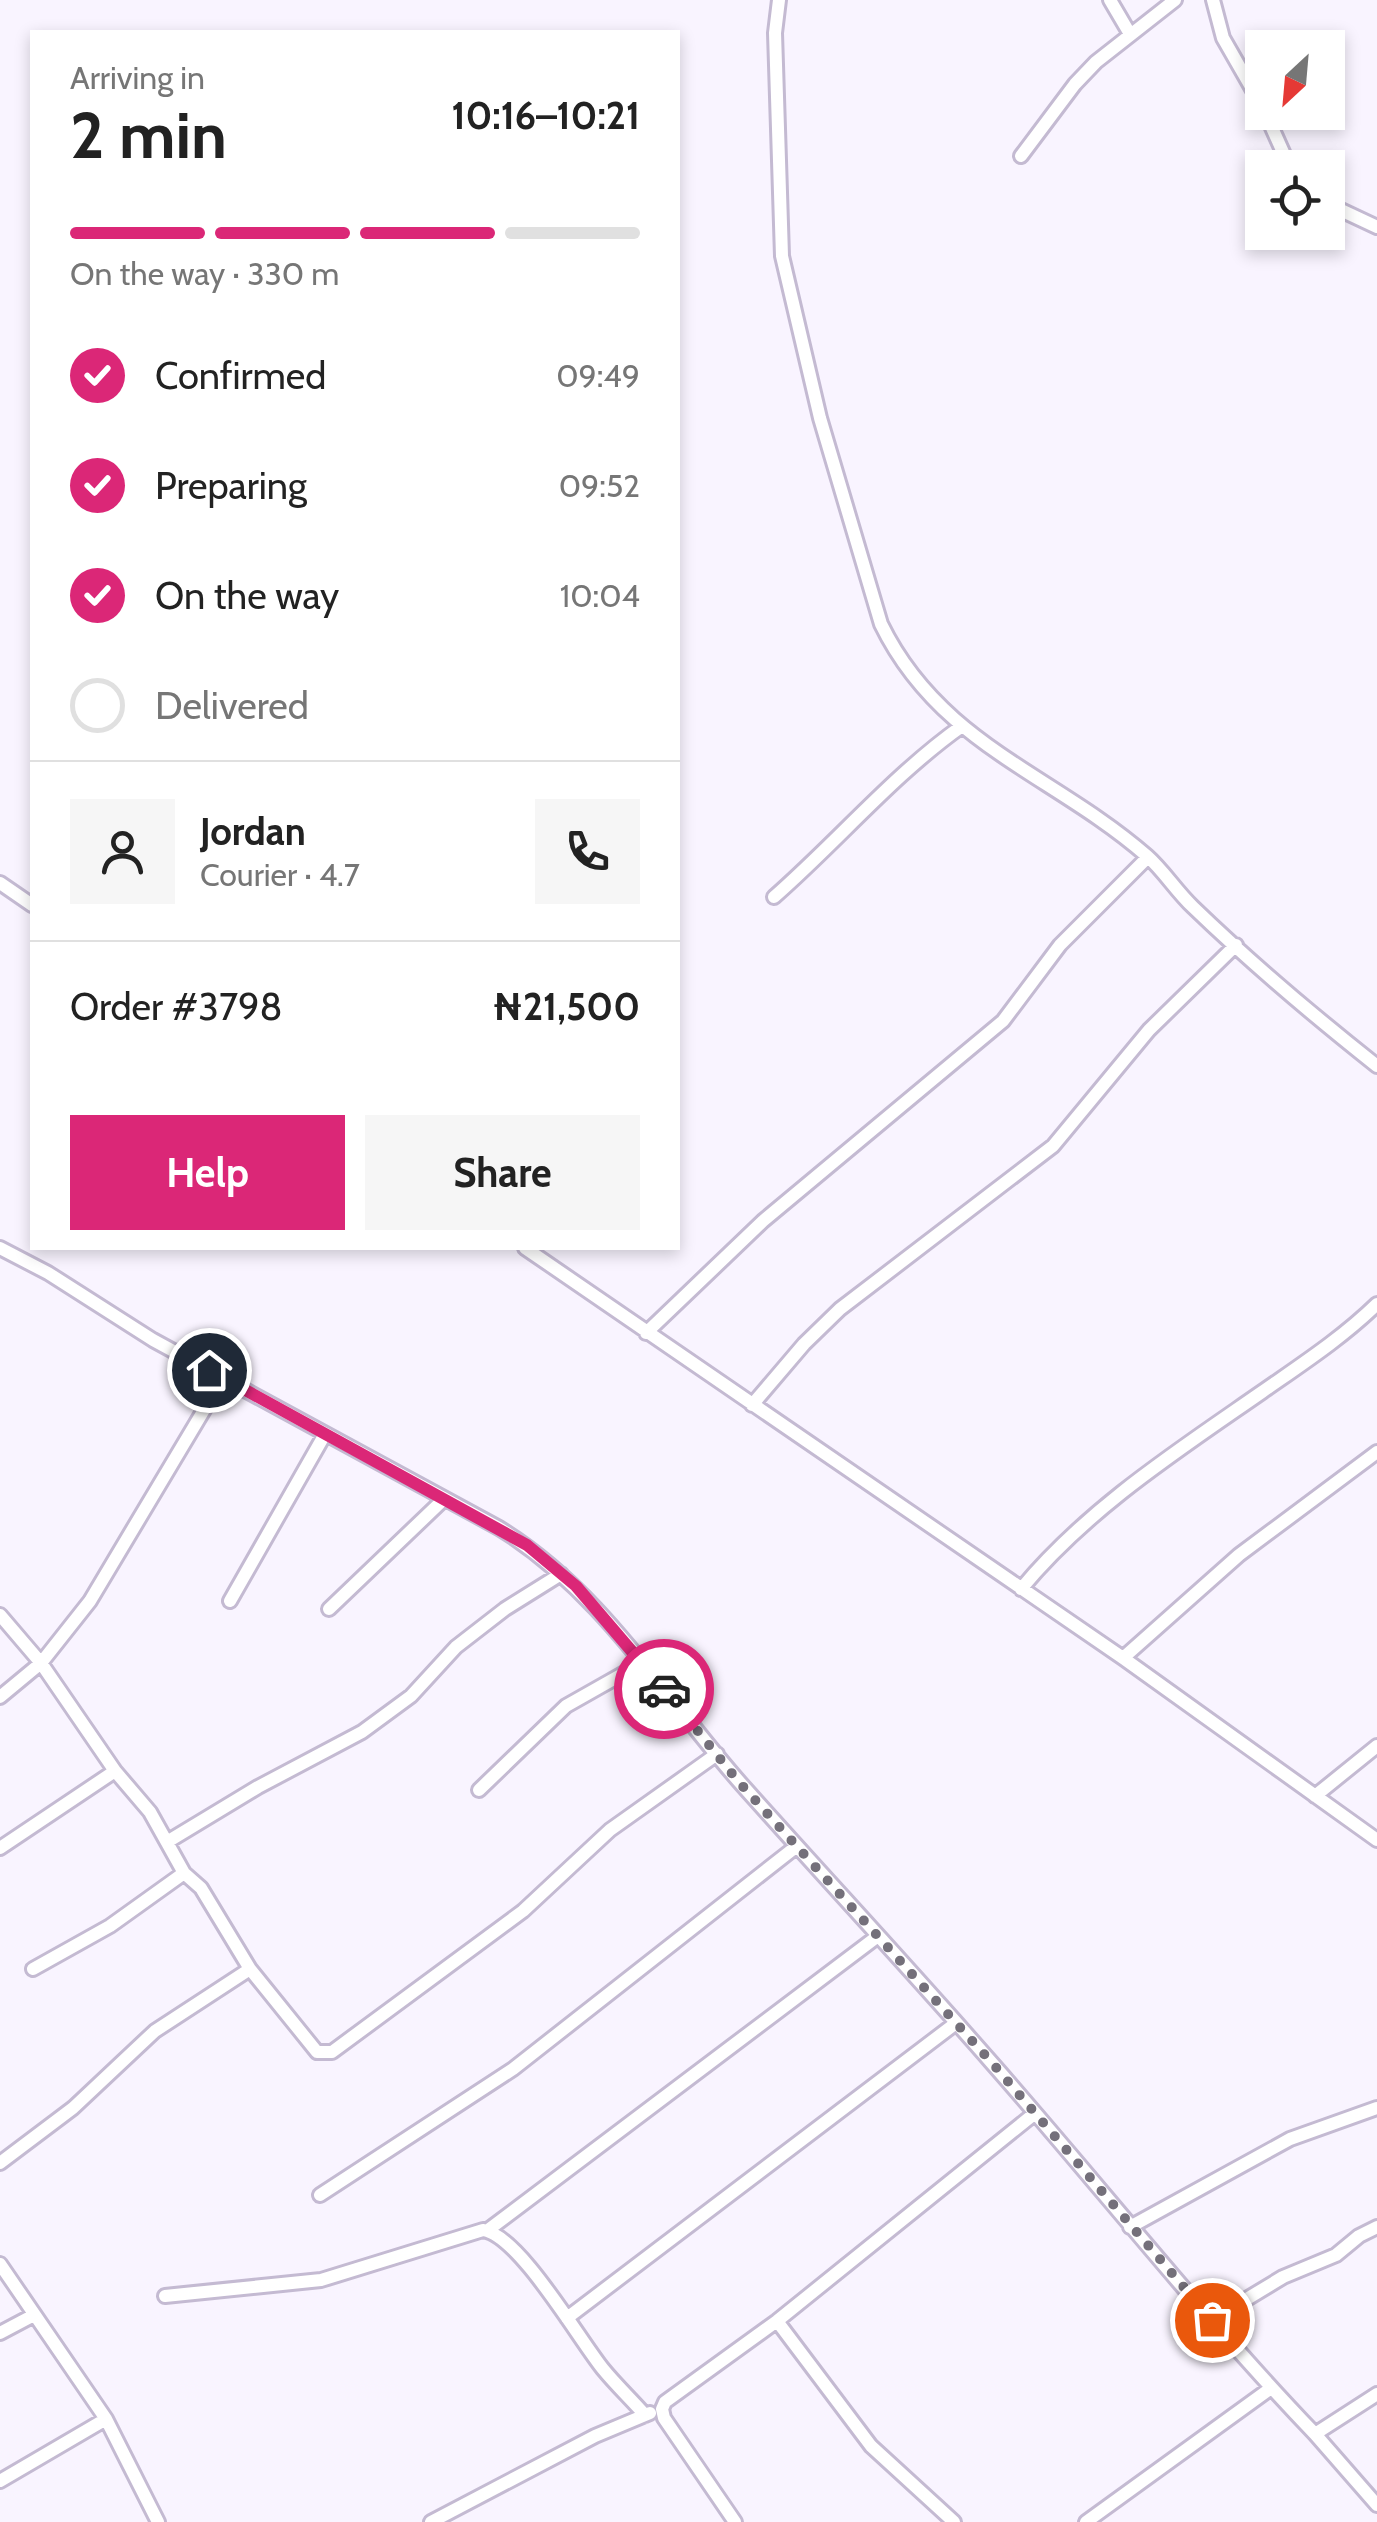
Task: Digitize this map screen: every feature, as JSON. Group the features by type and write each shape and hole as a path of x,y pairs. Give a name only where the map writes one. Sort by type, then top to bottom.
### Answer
{"street":[{"path":"779,0 775,33 782,256 792,308 881,624 907,669 962,726 1148,857 1190,904 1320,1021 1377,1066"},
{"path":"1110,0 1130,34"},
{"path":"1021,156 1075,84 1175,0"},
{"path":"1213,0 1224,38 1245,75"},
{"path":"1345,211 1375,222"},
{"path":"774,897 938,743 962,726"},
{"path":"646,1332 762,1221 1003,1021 1060,945 1148,857"},
{"path":"0,883 30,904"},
{"path":"752,1405 840,1309 1053,1146 1150,1030 1236,945"},
{"path":"0,1248 48,1273 152,1340 527,1545 561,1574 613,1627 716,1754 1377,2505"},
{"path":"529,1250 1123,1658 1377,1840"},
{"path":"1020,1590 1094,1516 1145,1475 1336,1340 1377,1304"},
{"path":"0,1697 41,1663 90,1600 223,1378"},
{"path":"230,1601 325,1434"},
{"path":"1123,1658 1239,1555 1377,1452"},
{"path":"330,1609 443,1500"},
{"path":"167,1842 258,1787 362,1732 411,1696 456,1647 505,1609 561,1574"},
{"path":"0,1615 41,1663 114,1771 150,1812 184,1874 201,1888 250,1969 317,2052 332,2052 523,1911 610,1830 716,1754"},
{"path":"479,1790 566,1706 642,1663"},
{"path":"1316,1796 1377,1746"},
{"path":"0,1848 114,1771"},
{"path":"320,2195 513,2069 797,1846"},
{"path":"32,1969 110,1926 184,1874"},
{"path":"165,2296 321,2280 488,2230 878,1936"},
{"path":"0,2163 73,2108 155,2031 250,1969"},
{"path":"567,2318 956,2023"},
{"path":"1130,2228 1290,2139 1377,2108"},
{"path":"735,2522 664,2418 665,2402 776,2320 1034,2114"},
{"path":"1212,2320 1283,2276 1336,2255 1377,2228"},
{"path":"488,2230 508,2242 603,2368 645,2415"},
{"path":"0,2264 106,2419 158,2522"},
{"path":"0,2333 34,2315"},
{"path":"776,2320 870,2446 954,2522"},
{"path":"1086,2522 1271,2388"},
{"path":"1315,2434 1377,2394"},
{"path":"432,2522 595,2436 662,2409"},
{"path":"0,2481 106,2419"}],"way so far":[{"path":"664,1689 738,1781 993,2064 1212,2320"}],"route":[{"path":"209,1370 527,1545 576,1586 664,1689"}]}
